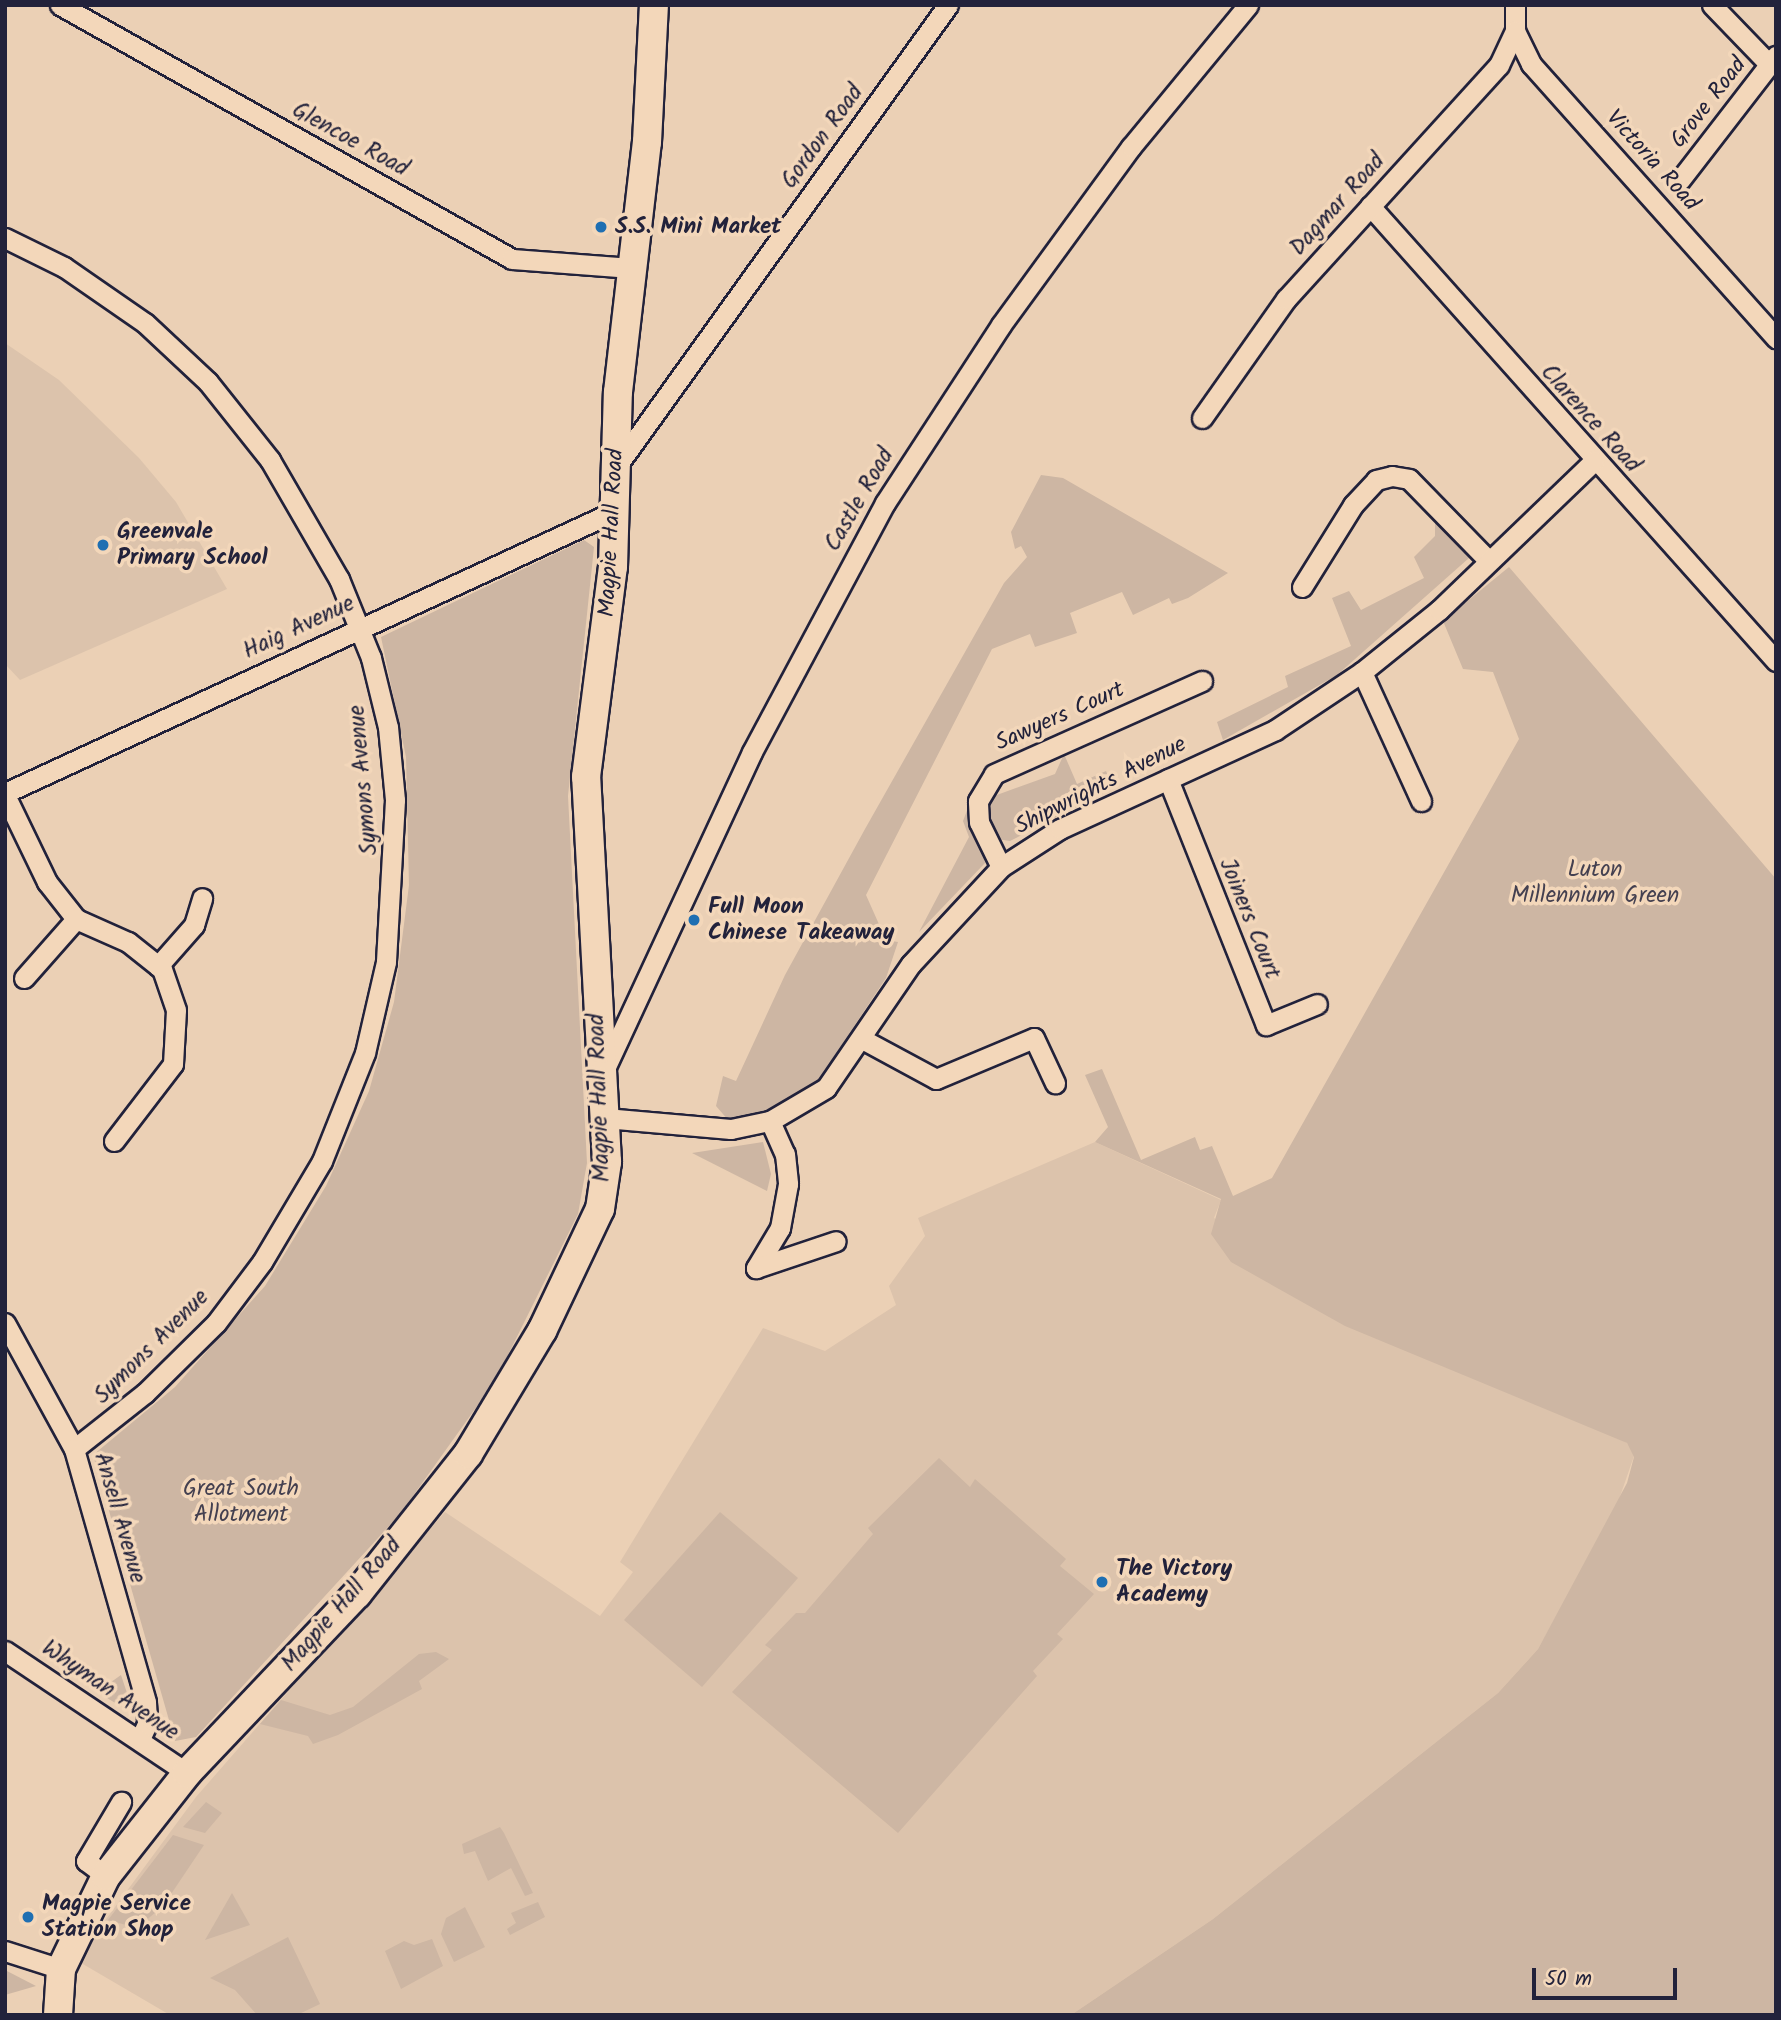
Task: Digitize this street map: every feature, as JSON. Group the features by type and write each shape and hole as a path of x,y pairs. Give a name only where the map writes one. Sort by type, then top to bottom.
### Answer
{"street":[{"name":"Glencoe Road","path":"60,5 512,259 632,268"},
{"name":"Magpie Hall Road","path":"58,2015 61,1969 106,1876 187,1773 357,1594 489,1424 597,1217 606,1183 605,1118 586,786 615,511 615,467 654,5"},
{"name":"Gordon Road","path":"615,467 948,5"},
{"name":"Castle Road","path":"603,1074 752,752 885,503 994,335 1122,158 1248,5"},
{"name":"Victoria Road","path":"1515,5 1516,31 1531,64 1776,338"},
{"path":"1713,5 1773,60"},
{"name":"Dagmar Road","path":"1202,418 1286,299 1499,65 1516,31"},
{"name":"Grove Road","path":"1680,180 1773,60"},
{"name":"Clarence Road","path":"1370,206 1594,461 1776,662"},
{"name":"Symons Avenue","path":"5,238 108,297 208,382 302,509 358,628 388,727 397,853 389,947 362,1062 311,1183 254,1272 174,1365 74,1450"},
{"name":"Shipwrights Avenue","path":"605,1118 731,1129 770,1121 826,1088 911,964 1001,867 1060,829 1275,730 1362,672 1594,461"},
{"path":"1302,587 1353,505 1376,480 1392,476 1409,479 1488,560"},
{"name":"Haig Avenue","path":"5,794 615,511"},
{"path":"1362,672 1421,801"},
{"name":"Sawyers Court","path":"1001,867 979,822 978,801 994,774 1202,681"},
{"name":"Joiners Court","path":"1168,779 1266,1025 1317,1004"},
{"path":"5,794 47,882 76,919 128,942 158,966 176,1010 173,1065 114,1141"},
{"path":"158,966 194,925 202,898"},
{"path":"24,978 76,919"},
{"path":"862,1039 936,1079 1034,1038 1055,1083"},
{"path":"770,1121 785,1154 788,1184 780,1228 756,1268 836,1241"},
{"name":"Ansell Avenue","path":"5,1323 74,1450 147,1708 140,1739"},
{"name":"Whyman Avenue","path":"5,1651 187,1773"},
{"path":"106,1876 86,1861 121,1802"},
{"path":"5,1951 61,1969"}],"shaded area":[{"name":"Greenvale Primary School","path":"5,343 59,380 139,458 176,502 227,589 20,680 5,664"},
{"name":"The Victory Academy","path":"1095,1142 1221,1200 1214,1218 1627,1443 1634,1456 1615,1511 1538,1649 1498,1693 1213,1919 1071,2015 170,2015 76,1960 196,1797 445,1512 600,1616 633,1572 620,1562 763,1328 825,1351 896,1305 889,1286 925,1236 918,1218"}],"green space":[{"path":"1041,475 1063,478 1228,573 1188,598 1172,604 1169,598 1133,615 1122,592 1070,613 1077,633 1035,647 1030,634 992,649 866,895 886,940 898,942 886,978 817,1082 778,1106 729,1121 716,1106 723,1076 736,1081 785,975 865,829 1004,583 1027,557 1021,546 1015,549 1011,532"},
{"path":"1435,515 1469,558 1337,675 1223,740 1217,722 1288,687 1285,676 1351,646 1332,598 1349,591 1361,610 1424,578 1414,557 1435,536"},
{"name":"Great South Allotment","path":"584,540 594,547 568,796 587,1163 578,1214 495,1381 400,1514 196,1737 175,1741 93,1455 175,1387 265,1286 326,1186 369,1091 394,1002 409,885 406,757 381,637"},
{"name":"Luton Millennium Green","path":"1509,567 1776,879 1776,2015 1071,2015 1213,1919 1498,1693 1538,1649 1627,1483 1634,1457 1627,1443 1345,1326 1231,1262 1211,1234 1221,1199 1095,1142 1108,1127 1085,1075 1102,1069 1141,1160 1195,1137 1200,1150 1212,1146 1233,1196 1272,1178 1519,739 1493,672 1463,669 1443,621"},
{"path":"1064,754 1077,784 1106,771 1113,788 1010,841 990,838 983,800 1055,774"},
{"path":"968,808 975,811 985,863 919,932 969,837 963,821"},
{"path":"763,1142 771,1174 767,1191 692,1153"},
{"path":"939,1458 970,1487 975,1479 1066,1559 1060,1566 1094,1594 1057,1634 1063,1639 1033,1671 1037,1676 898,1833 732,1692 772,1650 765,1645 796,1613 805,1613 873,1534 868,1528"},
{"path":"720,1512 798,1578 702,1687 624,1620"},
{"path":"436,1652 449,1659 419,1681 422,1689 338,1735 313,1744 308,1736 260,1724 281,1700 330,1715 353,1707 419,1654"},
{"path":"121,1675 130,1702 127,1710 97,1692"},
{"path":"206,1802 222,1813 205,1833 183,1827"},
{"path":"500,1827 533,1893 525,1896 511,1868 488,1881 475,1851 464,1854 462,1844"},
{"path":"173,1835 204,1845 163,1906 137,1928 108,1920"},
{"path":"232,1893 250,1925 205,1940"},
{"path":"538,1902 545,1917 510,1935 507,1929 516,1923 511,1913"},
{"path":"465,1907 485,1947 454,1962 441,1934 446,1918"},
{"path":"288,1937 320,2004 297,2015 257,2015 235,1990 210,1978"},
{"path":"432,1939 443,1966 401,1989 385,1951 404,1941 414,1945"},
{"path":"5,1970 36,1986 5,1995"}],"place":[{"name":"S.S. Mini Market","path":"601,227"},
{"name":"Greenvale Primary School","path":"103,545"},
{"name":"Full Moon Chinese Takeaway","path":"694,920"},
{"name":"The Victory Academy","path":"1102,1582"},
{"name":"Magpie Service Station Shop","path":"28,1917"}]}
